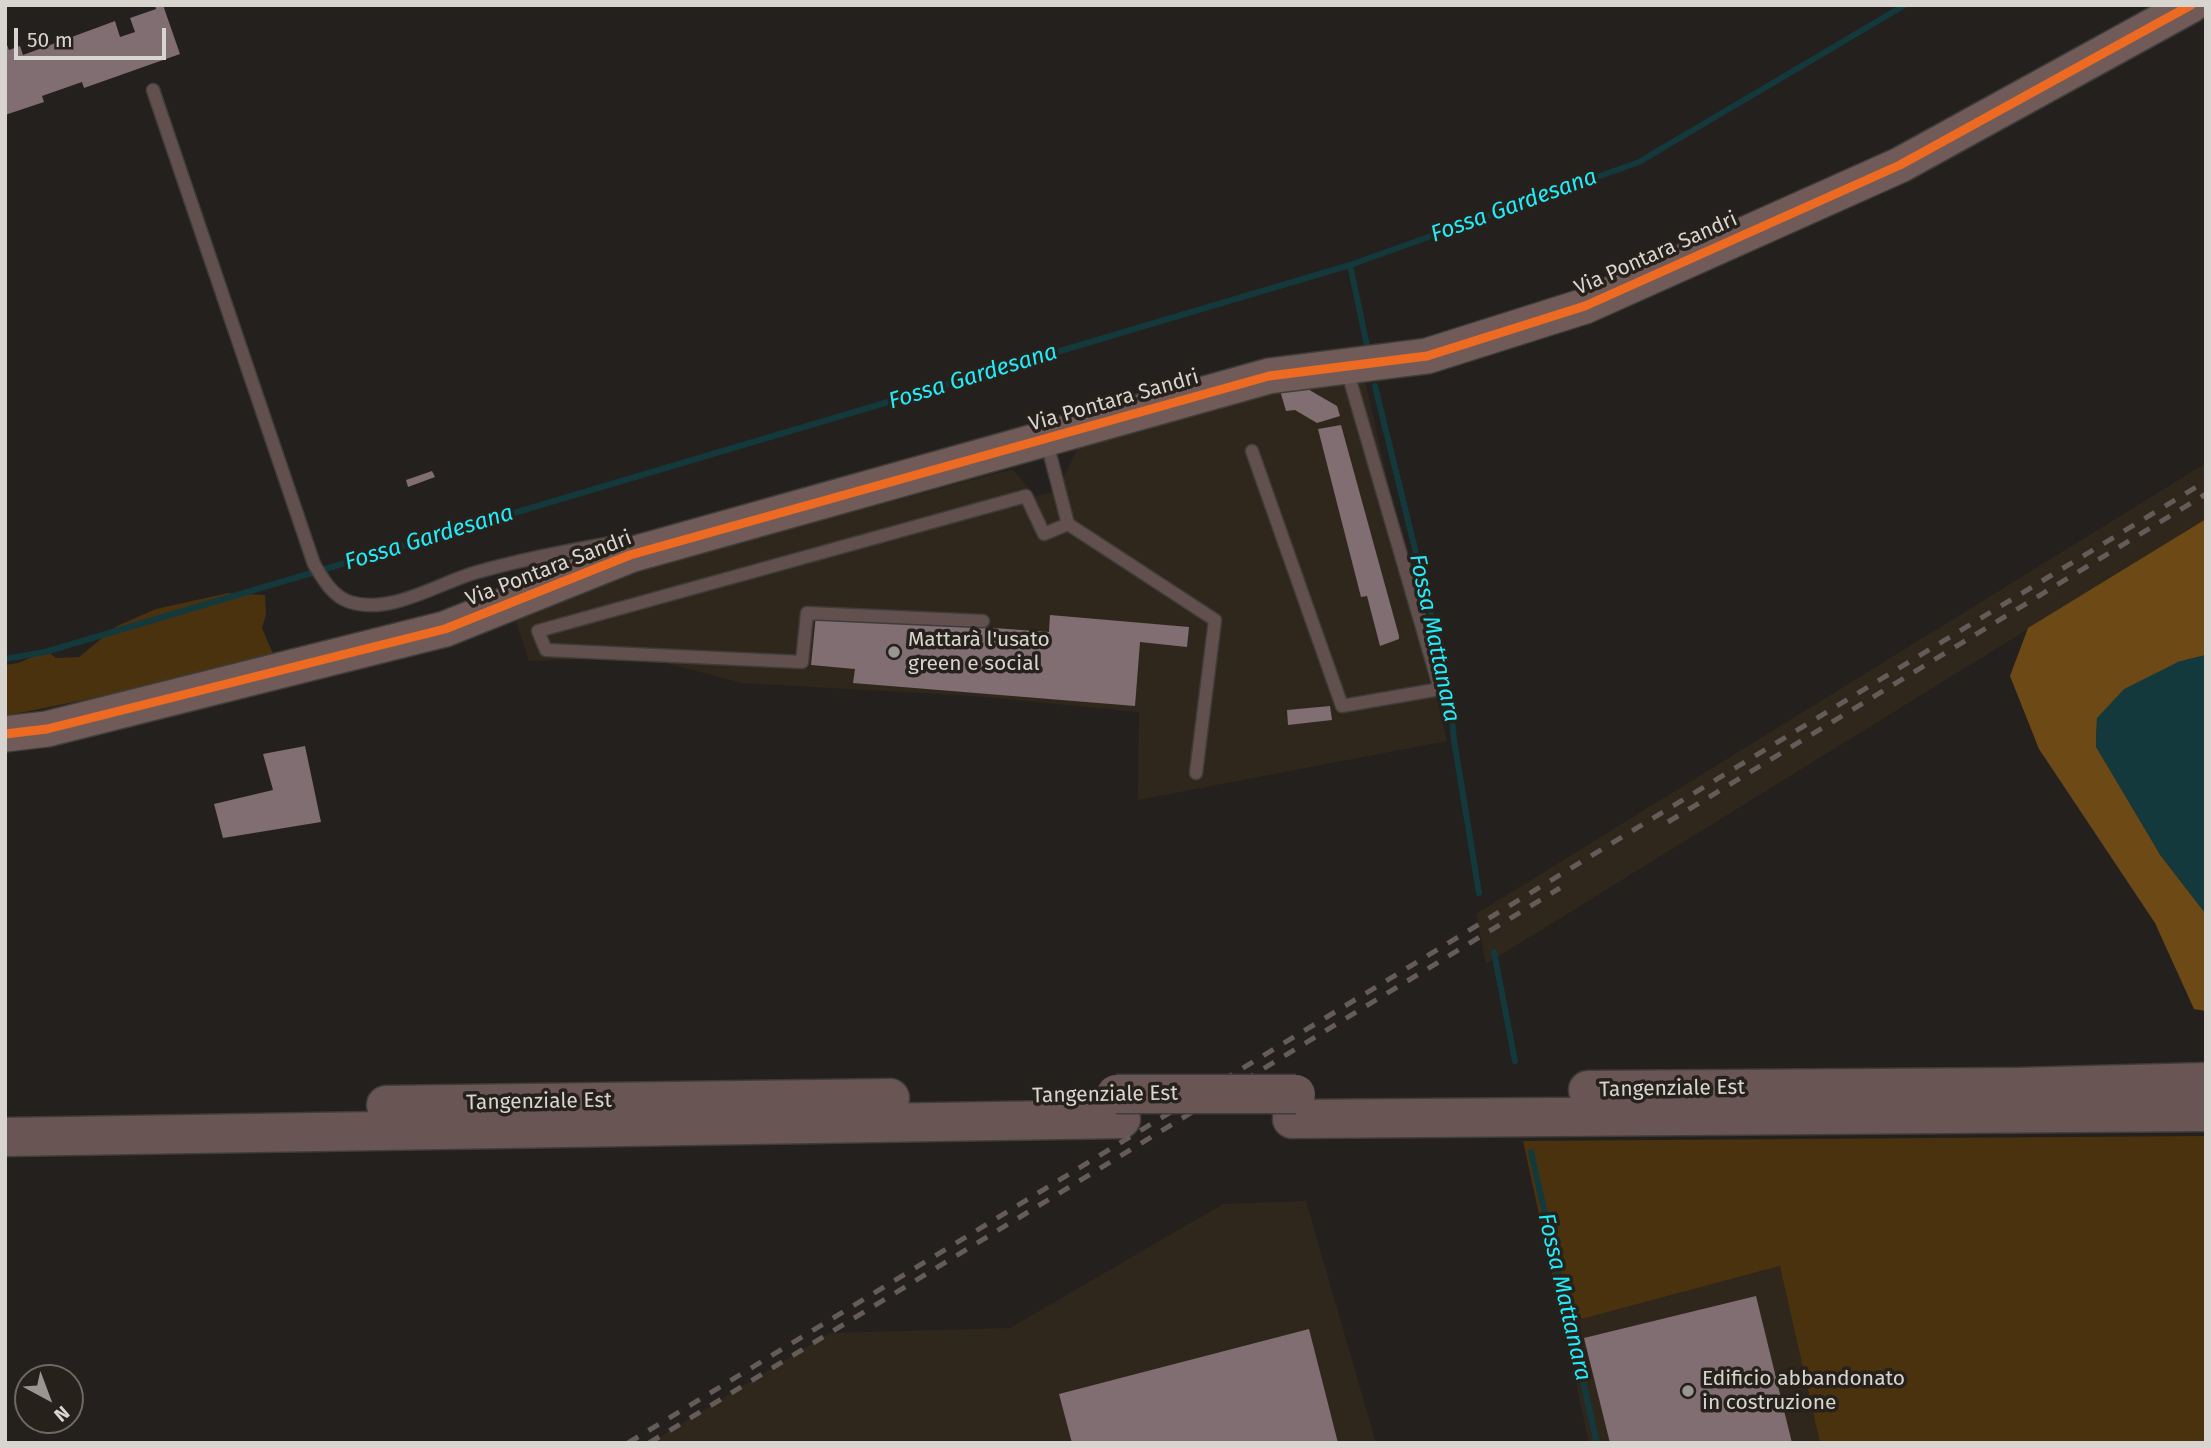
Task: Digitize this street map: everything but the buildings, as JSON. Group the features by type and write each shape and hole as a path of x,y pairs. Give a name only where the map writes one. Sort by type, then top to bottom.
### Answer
{"highway":[{"name":"Tangenziale Est","path":"1294,1106 2206,1082"},
{"name":"Tangenziale Est","path":"5,1112 1294,1106 2206,1112"},
{"name":"Tangenziale Est","path":"5,1137 1118,1107"}],"street":[{"name":"Via Pontara Sandri","path":"5,734 60,726 445,629 630,555 1269,376 1427,356 1585,306 1900,165 2191,5"}],"lane":[{"path":"153,90 314,564 328,588 349,602 373,605 406,598 472,573 565,551 611,543 630,555"},
{"path":"1252,451 1342,706 1440,689 1346,366"},
{"path":"1046,439 1068,524 1216,620 1196,773"},
{"path":"983,621 807,613 802,662 546,650 538,631 1026,496 1044,534 1068,524"}],"shaded area":[{"path":"1364,377 1447,741 1138,800 1139,712 972,696 742,683 642,657 529,661 515,618 641,570 997,473 1013,470 1036,496 1065,490 1063,479 1078,447 1283,385"},
{"path":"2206,463 2206,519 1486,964 1476,914"},
{"path":"2206,519 2206,655 2178,662 2097,718 2096,746 2161,856 2206,914 2206,1011 2194,1009 2155,923 2039,749 2010,676 2028,628"},
{"path":"228,593 265,595 266,615 262,628 276,661 5,716 5,665 18,663 47,651 56,658 79,657 117,626 156,609"},
{"path":"2206,1136 2206,1443 1820,1443 1780,1266 1563,1324 1523,1141"},
{"path":"1306,1201 1376,1443 650,1443 829,1333 1010,1328 1223,1204"},
{"name":"Edificio abbandonato in costruzione","path":"1781,1266 1820,1443 1589,1443 1563,1324"}],"water":[{"path":"2206,655 2206,914 2161,856 2096,747 2097,718 2124,689 2178,662"}],"waterway":[{"name":"Fossa Gardesana","path":"5,659 45,652 1350,265 1639,162 1905,5"},
{"name":"Fossa Mattanara","path":"1350,265 1368,350"},
{"name":"Fossa Mattanara","path":"1375,386 1449,688 1454,740 1479,893"},
{"name":"Fossa Mattanara","path":"1494,952 1515,1061"},
{"name":"Fossa Mattanara","path":"1531,1152 1597,1443"}],"railway":[{"path":"628,1443 2206,481"},
{"path":"1668,822 2206,494"},
{"path":"649,1443 1560,888"}],"cycle path":[{"path":"5,734 47,729 445,629 630,555 1269,376 1427,356 1585,306 1900,165 2191,5"}],"place":[{"name":"Mattarà l'usato green e social","path":"894,652"},
{"name":"Edificio abbandonato in costruzione","path":"1688,1391"}]}
